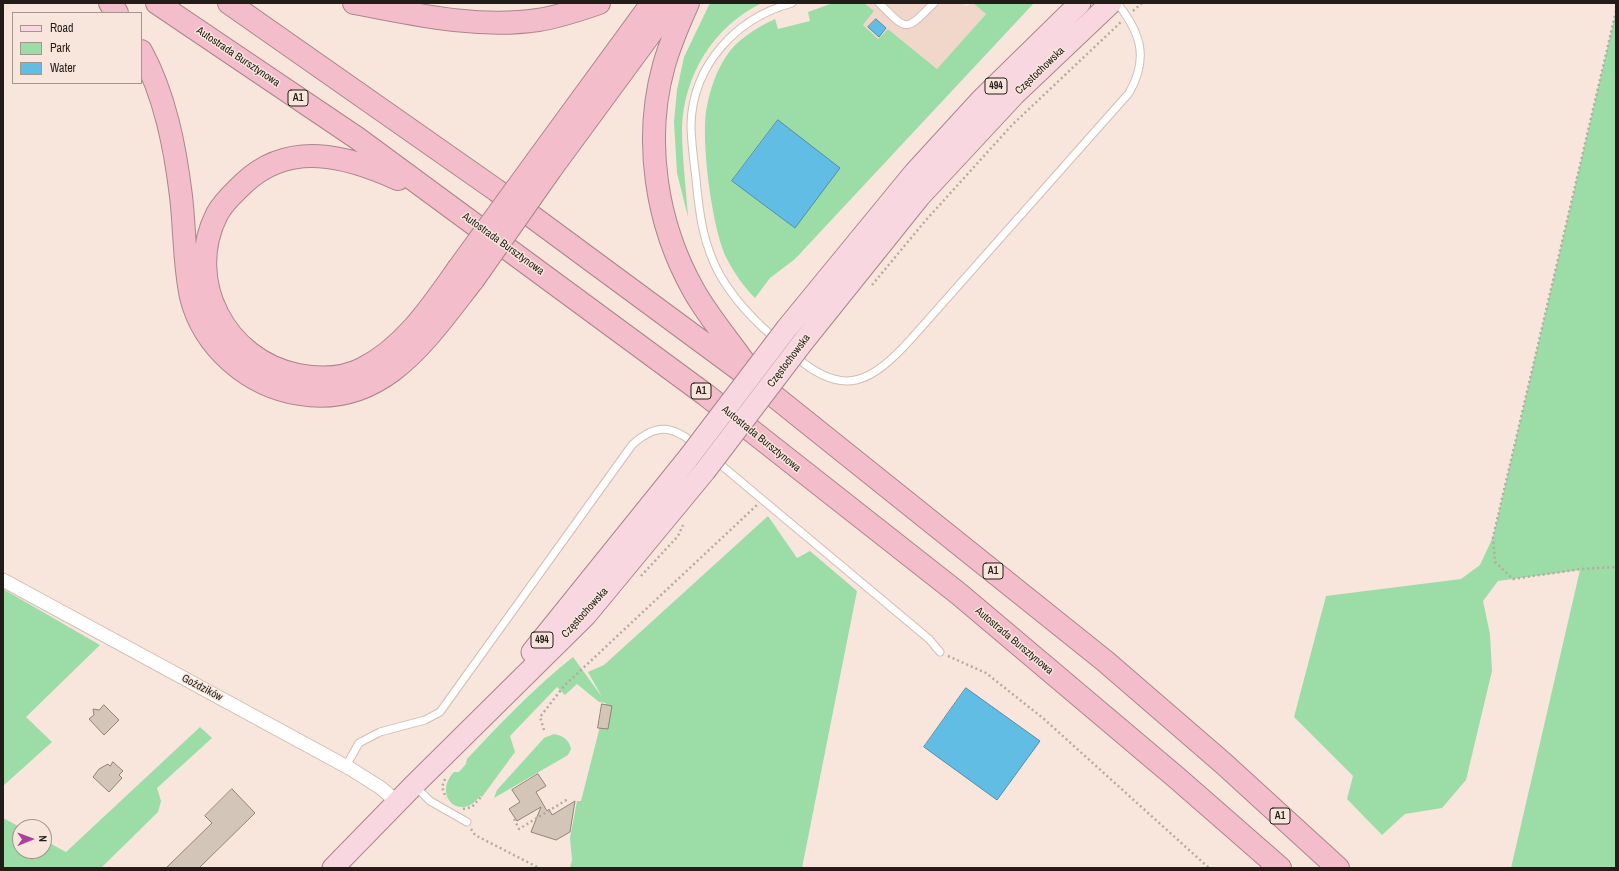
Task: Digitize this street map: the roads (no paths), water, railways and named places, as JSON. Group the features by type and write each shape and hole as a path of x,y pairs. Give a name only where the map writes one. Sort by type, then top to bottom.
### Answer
{"highway":[{"path":"110,3 116,12"},
{"name":"Autostrada Bursztynowa","path":"157,3 351,134 706,395 959,594 1177,778 1280,868"},
{"name":"A1","path":"229,3 496,190 760,384 1105,661 1223,763 1338,868"},
{"path":"354,3 449,19 500,23 549,18 599,3"},
{"path":"142,53 156,87 174,151 181,198 186,262 192,298 205,331 229,361 244,373 262,383 285,392 307,395 335,395 360,390 379,380 411,356 427,340 465,274 545,164 652,3"},
{"path":"545,164 673,3"},
{"path":"688,3 664,66 658,95 654,130 655,160 663,214 682,268 694,292 709,315 734,346 760,384"},
{"path":"437,196 378,170 344,159 317,155 286,159 277,162 251,177 228,197 218,214 206,249 210,295 218,318 231,336 260,362 282,372 307,377 338,376 361,369 390,351 465,274"}],"main road":[{"name":"Częstochowska","path":"397,802 586,615 705,472 790,341 915,172 981,100 1080,3"},
{"name":"Częstochowska","path":"474,725 689,457 790,341 920,196 1014,95 1111,3"},
{"name":"494","path":"333,868 397,802"}],"street":[{"name":"Goździków","path":"3,580 346,766 381,788 397,802"}],"lane":[{"path":"792,3 755,17 736,30 720,48 704,73 697,90 691,125 701,228 719,274 742,308 790,341 811,370 825,378 840,380 853,380 873,374 890,362 1129,93 1137,79 1140,67 1140,54 1137,36 1127,16 1117,3"},
{"path":"879,3 898,22 906,26 913,24 934,3"},
{"path":"346,766 359,743 380,732 425,720 440,712 632,445 641,437 660,429 682,433 929,639 940,652"},
{"path":"414,785 430,801 468,822"}],"water":[{"path":"876,19 886,28 879,37 868,27"},
{"path":"778,120 840,168 795,228 732,181"},
{"path":"966,688 1040,741 997,800 924,747"}]}
